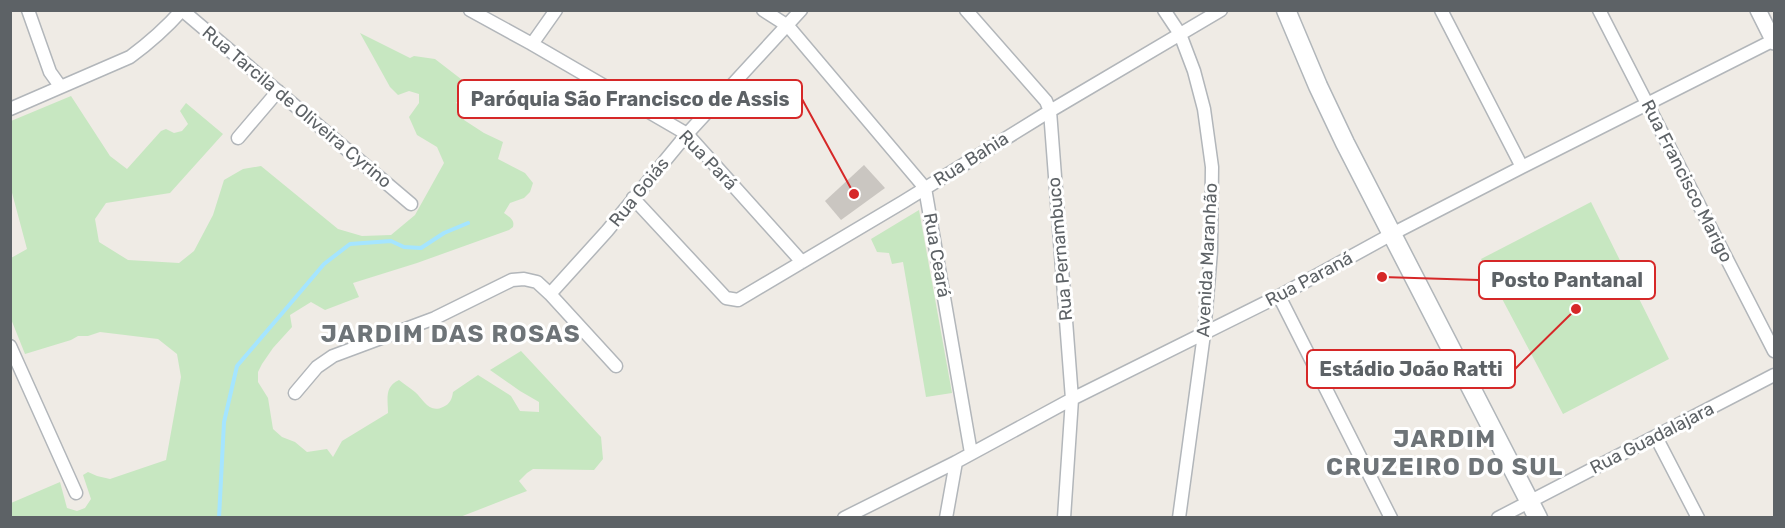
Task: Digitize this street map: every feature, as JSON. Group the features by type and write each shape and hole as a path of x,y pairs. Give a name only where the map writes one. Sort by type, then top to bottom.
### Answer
{"main road":[{"path":"1276,10 1318,86 1538,518"},
{"path":"1286,10 1318,86"}],"street":[{"path":"28,10 50,72 60,86"},
{"path":"10,108 130,57 164,30 182,10"},
{"name":"Rua Tarcila de Oliveira Cyrino","path":"182,10 411,204"},
{"name":"Rua Pará","path":"470,10 687,134 802,262"},
{"path":"532,44 556,10"},
{"name":"Rua Ceará","path":"763,10 788,26 925,188 971,453"},
{"name":"Rua Goiás","path":"550,294 687,134 801,10"},
{"name":"Rua Pernambuco","path":"966,10 1046,101 1050,111 1072,399 1064,518"},
{"name":"Avenida Maranhão","path":"1164,10 1180,34 1194,70 1204,109 1212,167 1211,251 1204,334 1179,518"},
{"name":"Rua Bahia","path":"633,198 726,298 738,300 1221,10"},
{"path":"1441,10 1522,167"},
{"name":"Rua Francisco Marigo","path":"1599,10 1774,351"},
{"path":"1758,10 1774,41"},
{"name":"Rua Paraná","path":"844,518 956,462 1072,399 1279,296 1522,167 1774,41"},
{"path":"238,138 278,91"},
{"path":"295,393 317,367 333,356 435,318 512,280 524,279 537,282 616,366"},
{"path":"1279,296 1391,518"},
{"path":"10,346 76,493"},
{"name":"Rua Guadalajara","path":"1498,518 1774,375"},
{"path":"1656,436 1698,518"},
{"path":"946,518 956,462"}],"green space":[{"path":"360,33 410,58 414,56 435,59 483,96 471,102 456,102 464,120 503,142 498,159 525,173 533,183 530,192 524,198 510,203 504,213 513,222 513,227 509,230 353,283 359,297 325,310 311,302 290,315 292,327 273,348 258,372 258,382 268,398 273,429 307,452 327,449 333,457 342,441 388,413 389,390 399,380 427,405 438,409 449,403 453,392 478,375 511,396 520,411 539,412 539,402 490,370 521,351 601,437 603,459 594,470 533,469 519,481 527,491 460,517 11,517 11,503 60,482 67,508 77,511 85,508 91,499 83,475 88,472 110,479 166,460 181,377 177,354 158,339 100,332 78,336 25,354 11,319 11,258 27,249 11,189 11,121 71,96 110,156 127,169 161,131 166,129 174,133 182,131 188,124 180,111 186,103 223,134 170,193 106,203 95,219 99,242 128,260 179,263 194,251 213,215 224,180 243,169 261,166 338,229 362,236 391,235 415,215 444,163 437,147 417,135 409,117 419,103 419,94 409,91 398,95 390,87"},
{"path":"1591,202 1669,359 1563,414 1481,259"},
{"path":"919,210 952,393 926,397 903,262 892,264 889,253 877,252 871,239"}],"building":[{"path":"864,165 885,188 841,220 825,201"}],"waterway":[{"path":"219,518 224,422 237,366 324,264 350,244 391,241 404,247 421,248 444,233 468,223"}],"place":[{"name":"Paróquia São Francisco de Assis","path":"854,194"},
{"name":"Posto Pantanal","path":"1382,277"},
{"name":"Estádio João Ratti","path":"1576,309"}],"district":[{"name":"JARDIM DAS ROSAS","path":"451,334"},
{"name":"JARDIM CRUZEIRO DO SUL","path":"1445,453"}]}
